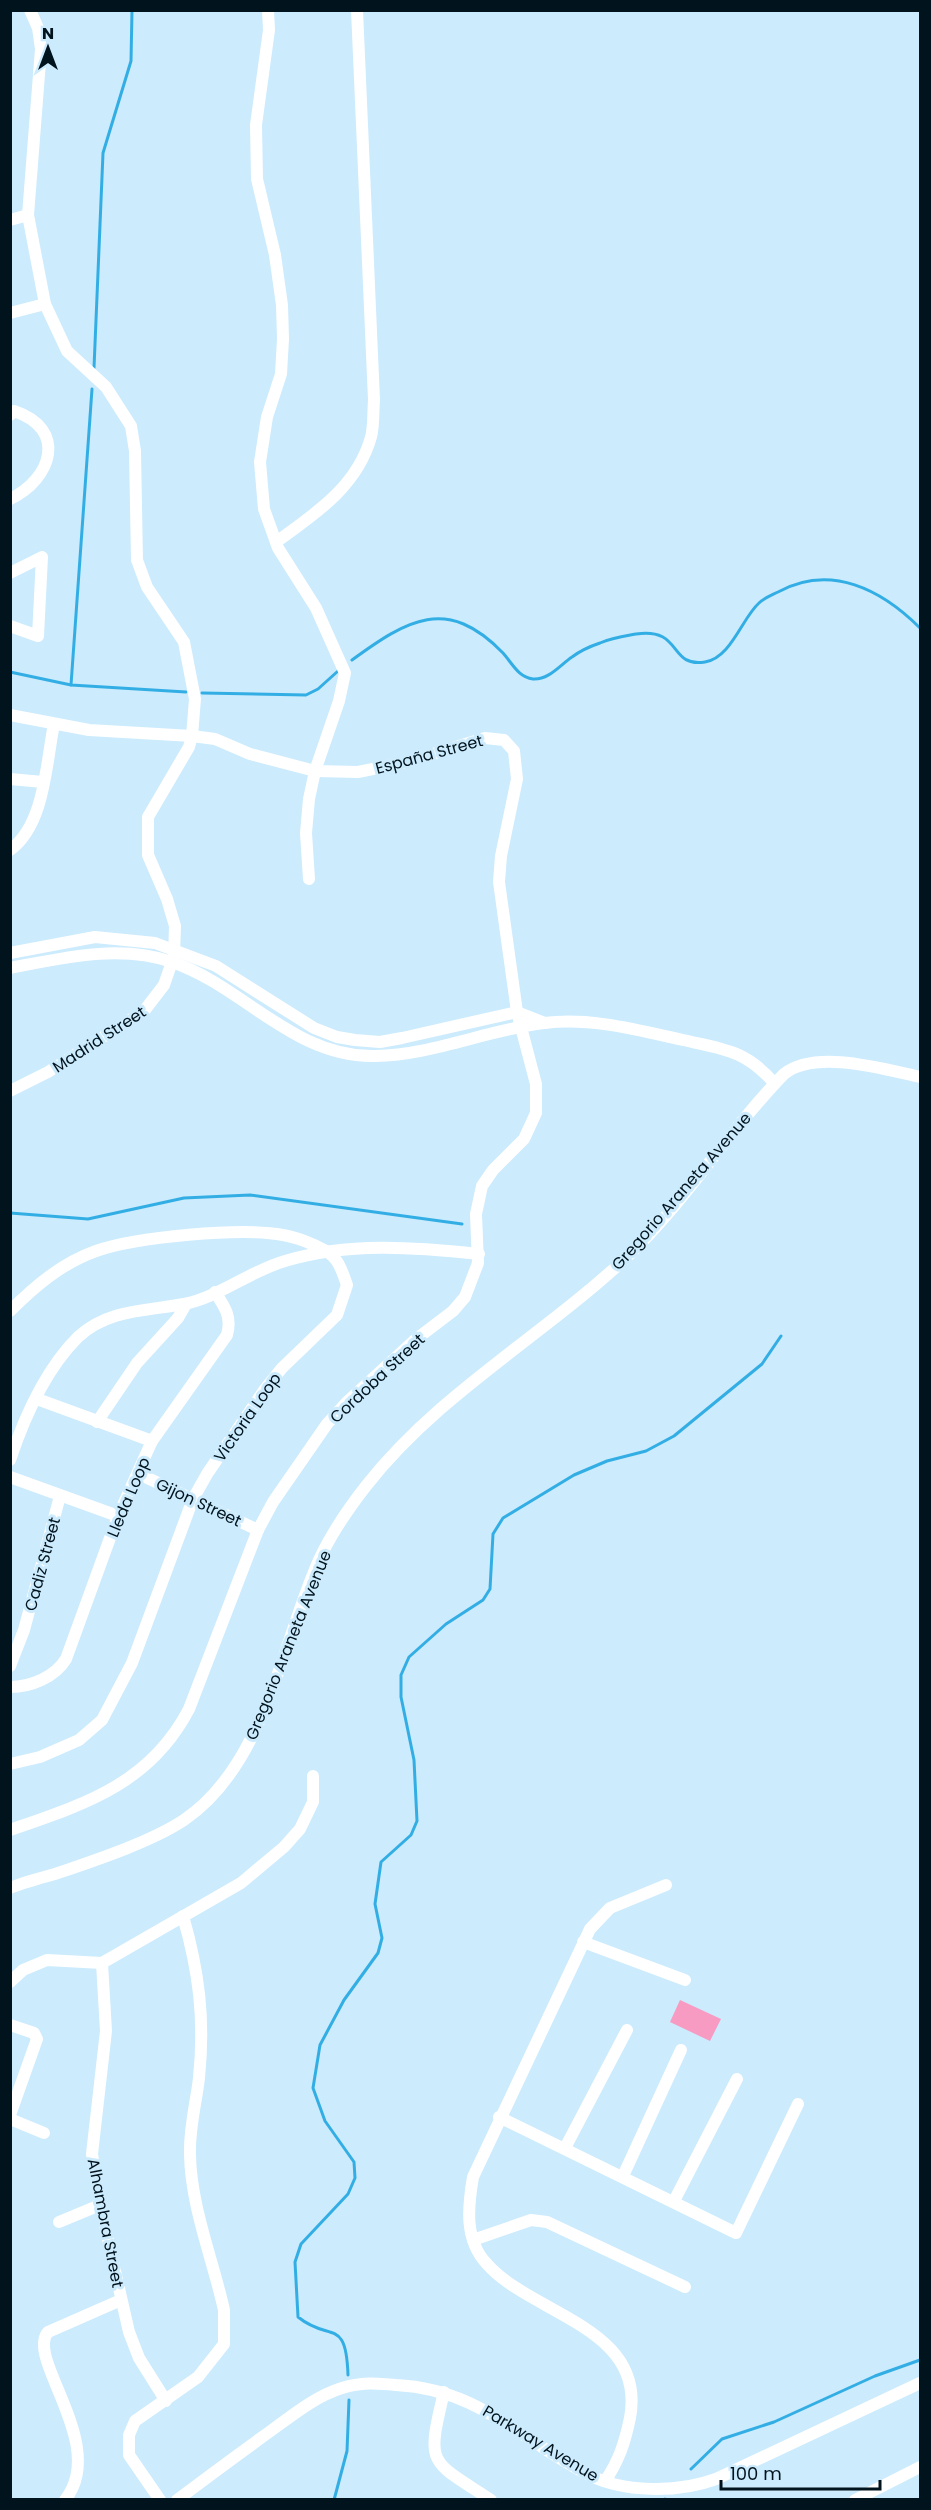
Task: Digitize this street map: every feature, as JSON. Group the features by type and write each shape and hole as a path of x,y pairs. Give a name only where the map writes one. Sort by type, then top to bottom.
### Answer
{"street":[{"path":"30,10 38,28 41,49 28,215 45,304 68,351 106,387 131,426 135,451 137,560 147,587 184,642 194,693 192,735"},
{"path":"268,10 269,30 256,124 257,179 274,255 282,306 283,339 281,374 267,417 260,462 264,509 276,542 316,608 341,660 345,674 339,701 315,771 306,833 309,879"},
{"path":"276,542 332,501 363,462 372,435 374,400 357,10"},
{"path":"10,219 28,215"},
{"path":"10,313 45,304"},
{"path":"10,499 35,480 48,460 49,442 44,428 31,417 12,412"},
{"path":"10,573 42,556 38,636 10,626"},
{"name":"España Street","path":"10,715 89,730 192,735 215,739 250,754 315,771 358,772 407,762 485,738 504,740 514,751 517,779 501,856 499,882 517,1012"},
{"path":"12,847 35,822 54,724"},
{"name":"Madrid Street","path":"10,1091 48,1072 144,1011 164,986 175,948 175,926 172,911 148,855 148,817 192,735"},
{"path":"10,779 43,782"},
{"path":"10,952 95,937 155,943 175,948 216,966 283,1011 337,1037 380,1042 517,1012 545,1023"},
{"path":"10,968 90,954 120,953 172,962 205,978 284,1028 335,1052 375,1056 399,1054 520,1026 545,1023 601,1024 722,1049 760,1066 774,1083"},
{"name":"Cordoba Street","path":"10,1830 104,1796 141,1771 179,1729 189,1709 258,1530 285,1482 327,1424 346,1403 415,1340 453,1311 465,1297 479,1254 477,1214 482,1186 493,1170 524,1139 536,1113 536,1084 517,1012"},
{"name":"Gregorio Araneta Avenue","path":"10,1888 102,1858 180,1822 203,1806 232,1774 249,1743 319,1561 335,1531 366,1486 435,1413 480,1374 598,1283 631,1253 774,1083 791,1068 810,1062 849,1064 921,1077"},
{"path":"10,1311 47,1278 76,1260 121,1244 251,1232 283,1235 326,1251"},
{"path":"10,1460 15,1433 52,1370 78,1337 106,1318 141,1308 186,1304 283,1261 326,1251 407,1248 479,1254"},
{"name":"Victoria Loop","path":"10,1764 40,1757 79,1740 102,1720 132,1663 193,1499 207,1474 282,1368 337,1315 347,1285 338,1262 326,1251"},
{"name":"Lleda Loop","path":"10,1687 43,1679 62,1666 118,1516 152,1441 227,1335 231,1323 227,1309 215,1292"},
{"path":"97,1422 137,1363 178,1318 186,1304"},
{"path":"37,1399 152,1441"},
{"name":"Gijon Street","path":"139,1474 258,1530"},
{"path":"10,1477 118,1516"},
{"name":"Cadiz Street","path":"10,1666 24,1630 60,1496"},
{"path":"10,1982 23,1970 47,1960 102,1963 242,1883 284,1848 300,1829 313,1802 313,1776"},
{"path":"605,2481 616,2466 624,2446 633,2400 627,2376 617,2357 604,2340 508,2284 485,2263 473,2240 467,2212 473,2177 499,2117 583,1942 600,1916 610,1908 666,1885"},
{"path":"160,2499 129,2455 129,2435 141,2415 166,2401 211,2364 224,2344 225,2326 224,2310 190,2171 191,2124 201,2057 201,2003 197,1969 183,1916"},
{"path":"583,1942 685,1980"},
{"name":"Alhambra Street","path":"102,1963 106,2031 92,2154 100,2205 129,2332 139,2358 166,2401"},
{"path":"10,2025 34,2033 37,2039 10,2117 44,2133"},
{"path":"565,2148 627,2030"},
{"path":"622,2176 681,2050"},
{"path":"674,2201 737,2079"},
{"path":"499,2117 736,2233 798,2104"},
{"path":"59,2222 100,2205"},
{"path":"473,2240 531,2220 548,2222 686,2287"},
{"path":"65,2499 73,2489 78,2473 73,2424 46,2361 42,2343 48,2332 121,2300"},
{"name":"Parkway Avenue","path":"177,2499 324,2395 363,2383 413,2385 444,2392 477,2406 515,2427 588,2475 605,2481 630,2487 689,2487 706,2482 921,2383"},
{"path":"444,2392 433,2437 434,2454 445,2469 491,2499"},
{"path":"855,2499 919,2473"}],"shaded area":[{"path":"680,2000 721,2019 710,2041 670,2022"}],"waterway":[{"path":"94,368 103,153 131,61 132,10"},
{"path":"71,685 92,389"},
{"path":"352,660 409,625 427,620 445,619 464,624 483,635 503,653 519,673 533,679 549,675 589,647 636,634 651,633 661,636 669,641 685,659 705,662 714,659 729,646 761,601 798,584 817,580 855,585 872,592 889,602 920,628"},
{"path":"202,693 306,695 318,689 338,671"},
{"path":"10,672 71,685 186,692"},
{"path":"10,1213 88,1219 184,1198 250,1195 462,1224"},
{"path":"348,2375 347,2357 340,2338 309,2325 298,2317 295,2262 301,2244 348,2194 355,2178 354,2162 325,2121 313,2088 320,2045 344,2000 378,1953 382,1938 375,1904 381,1862 411,1835 417,1821 414,1760 401,1697 401,1675 409,1657 446,1624 483,1600 490,1589 493,1534 503,1518 574,1475 607,1461 646,1451 674,1436 762,1364 781,1336"},
{"path":"691,2469 722,2439 774,2422 875,2376 920,2360"},
{"path":"334,2500 347,2451 349,2400"}]}
